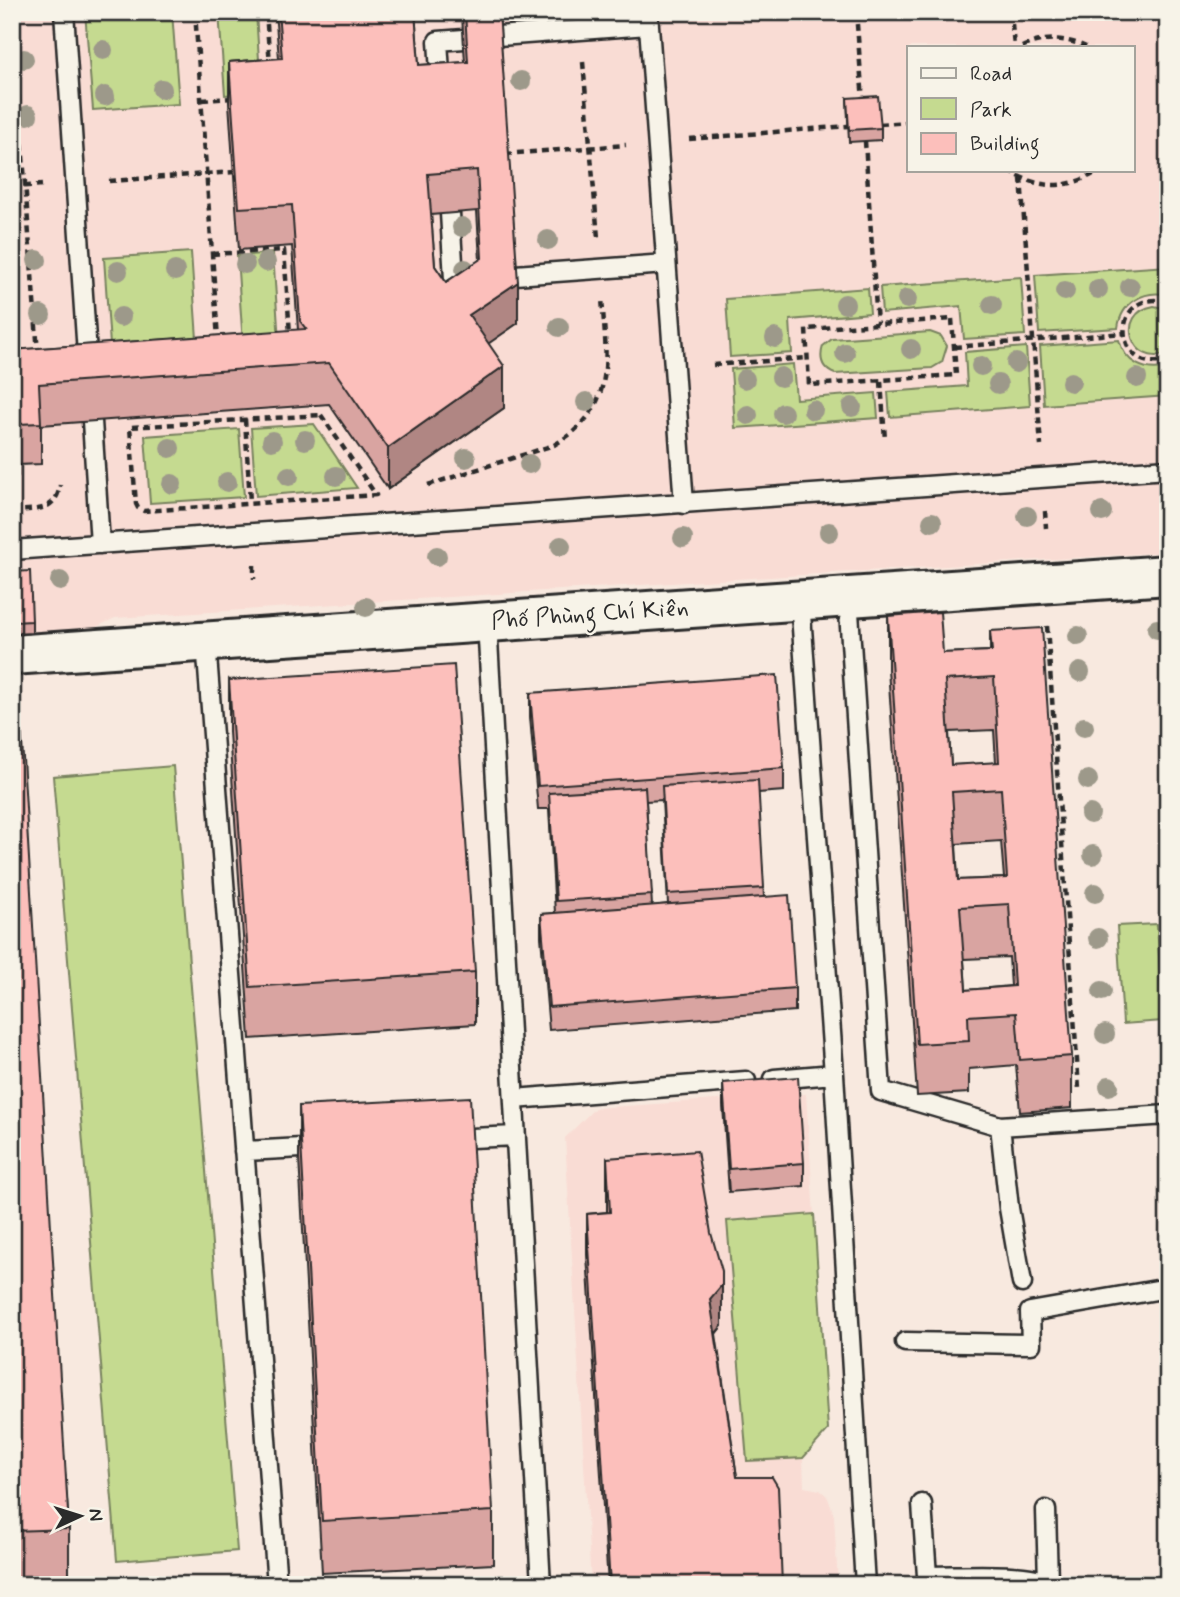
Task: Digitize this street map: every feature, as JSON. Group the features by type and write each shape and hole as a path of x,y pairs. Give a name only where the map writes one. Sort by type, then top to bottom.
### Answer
{"street":[{"name":"Phố Phùng Chí Kiên","path":"12,655 1168,575"}],"lane":[{"path":"64,12 89,386"},
{"path":"498,36 648,19 684,503"},
{"path":"442,105 438,41 464,39"},
{"path":"450,213 454,279 481,277"},
{"path":"515,275 666,264"},
{"path":"92,421 100,544"},
{"path":"12,550 1168,469"},
{"path":"848,597 881,1091 1000,1126 1168,1115"},
{"path":"800,600 834,1074 865,1585"},
{"path":"487,622 541,1585"},
{"path":"206,642 277,1585"},
{"path":"514,1099 834,1074"},
{"path":"1000,1126 1009,1208 1022,1283"},
{"path":"434,1140 516,1136"},
{"path":"244,1151 339,1146"},
{"path":"905,1342 1031,1344 1030,1312 1168,1288"},
{"path":"922,1504 927,1576 951,1580 1010,1577 1052,1583 1046,1510"}],"path":[{"path":"12,12 38,358"},
{"path":"195,12 219,346"},
{"path":"266,12 270,68"},
{"path":"856,12 863,109"},
{"path":"1011,12 1014,46"},
{"path":"1024,46 1055,39 1084,46"},
{"path":"202,100 237,98"},
{"path":"880,124 907,122"},
{"path":"680,140 848,126"},
{"path":"865,141 877,324"},
{"path":"495,155 634,144"},
{"path":"98,181 234,172"},
{"path":"1011,172 1042,186 1064,186 1097,172"},
{"path":"1021,178 1041,453"},
{"path":"12,187 53,185"},
{"path":"212,254 284,250 290,341"},
{"path":"1168,302 1148,300 1137,305 1129,313 1124,333 1130,351 1138,358 1157,363 1168,360"},
{"path":"952,319 954,346 956,375 809,385 806,329 952,319"},
{"path":"954,346 1124,333"},
{"path":"713,365 807,358"},
{"path":"881,380 886,440"},
{"path":"321,415 376,495 250,507 144,511 138,508 130,427 321,415"},
{"path":"245,419 250,507"},
{"path":"12,511 41,509 50,505 57,499 60,488 59,474"},
{"path":"1045,504 1046,528"},
{"path":"1044,583 1081,1121"}],"shaded area":[{"path":"12,12 1168,12 1168,552 115,618 94,628 12,634"},
{"path":"806,1094 828,1430 803,1458 804,1487 820,1490 827,1496 831,1506 834,1516 838,1585 591,1585 565,1138 595,1108"}],"green space":[{"path":"85,12 172,12 179,104 93,110"},
{"path":"219,12 256,12 261,92 225,95"},
{"path":"191,252 199,368 112,374 104,258"},
{"path":"273,253 280,356 244,359 237,256"},
{"path":"1168,266 1168,295 1150,294 1135,300 1124,311 1118,328 1039,333 1035,275"},
{"path":"1021,277 1025,335 964,339 961,306 882,313 880,287"},
{"path":"868,288 870,313 790,320 792,353 730,357 726,299"},
{"path":"1154,306 1168,309 1168,353 1155,356 1137,347 1131,328 1141,311"},
{"path":"930,332 941,336 947,346 942,362 932,368 835,374 824,366 821,355 823,346 832,339"},
{"path":"1119,340 1126,355 1137,364 1151,369 1168,367 1168,396 1044,405 1040,346"},
{"path":"1026,347 1030,406 890,417 888,392 967,386 965,352"},
{"path":"793,364 796,399 876,393 878,418 735,428 731,369"},
{"path":"314,424 357,488 256,496 251,428"},
{"path":"239,429 244,497 150,503 145,436"},
{"path":"173,766 237,1551 117,1561 53,776"},
{"path":"1157,924 1163,1021 1123,1024 1117,926"},
{"path":"814,1214 828,1430 803,1458 747,1461 727,1221"}],"building":[{"path":"278,12 415,12 419,65 468,62 465,12 499,12 518,282 469,315 504,366 388,448 329,363 39,384 41,423 18,424 18,435 12,436 12,350 306,329 300,321 292,205 239,208 229,62 282,58","holes":["477,170 482,258 446,282 435,266 428,174"]},
{"path":"878,96 881,128 849,130 847,98"},
{"path":"30,571 32,621 12,622 12,572"},
{"path":"940,612 943,653 992,651 990,631 1042,628 1072,1056 1020,1060 1016,1013 968,1016 969,1041 917,1044 888,616","holes":["994,677 999,762 951,765 945,680","1001,789 1007,878 958,880 952,792","1009,904 1014,986 966,990 960,907"]},
{"path":"454,665 475,972 250,987 229,680"},
{"path":"777,675 784,768 538,786 530,693"},
{"path":"19,691 69,1529 12,1531 12,692"},
{"path":"758,780 764,888 668,894 662,786"},
{"path":"645,787 652,895 556,901 549,793"},
{"path":"789,895 795,988 549,1007 541,914"},
{"path":"798,1077 804,1163 729,1169 723,1083"},
{"path":"470,1097 493,1511 322,1521 299,1106"},
{"path":"697,1151 711,1233 722,1271 722,1285 710,1299 737,1477 772,1477 778,1487 782,1585 610,1585 587,1214 610,1212 607,1158"}]}
